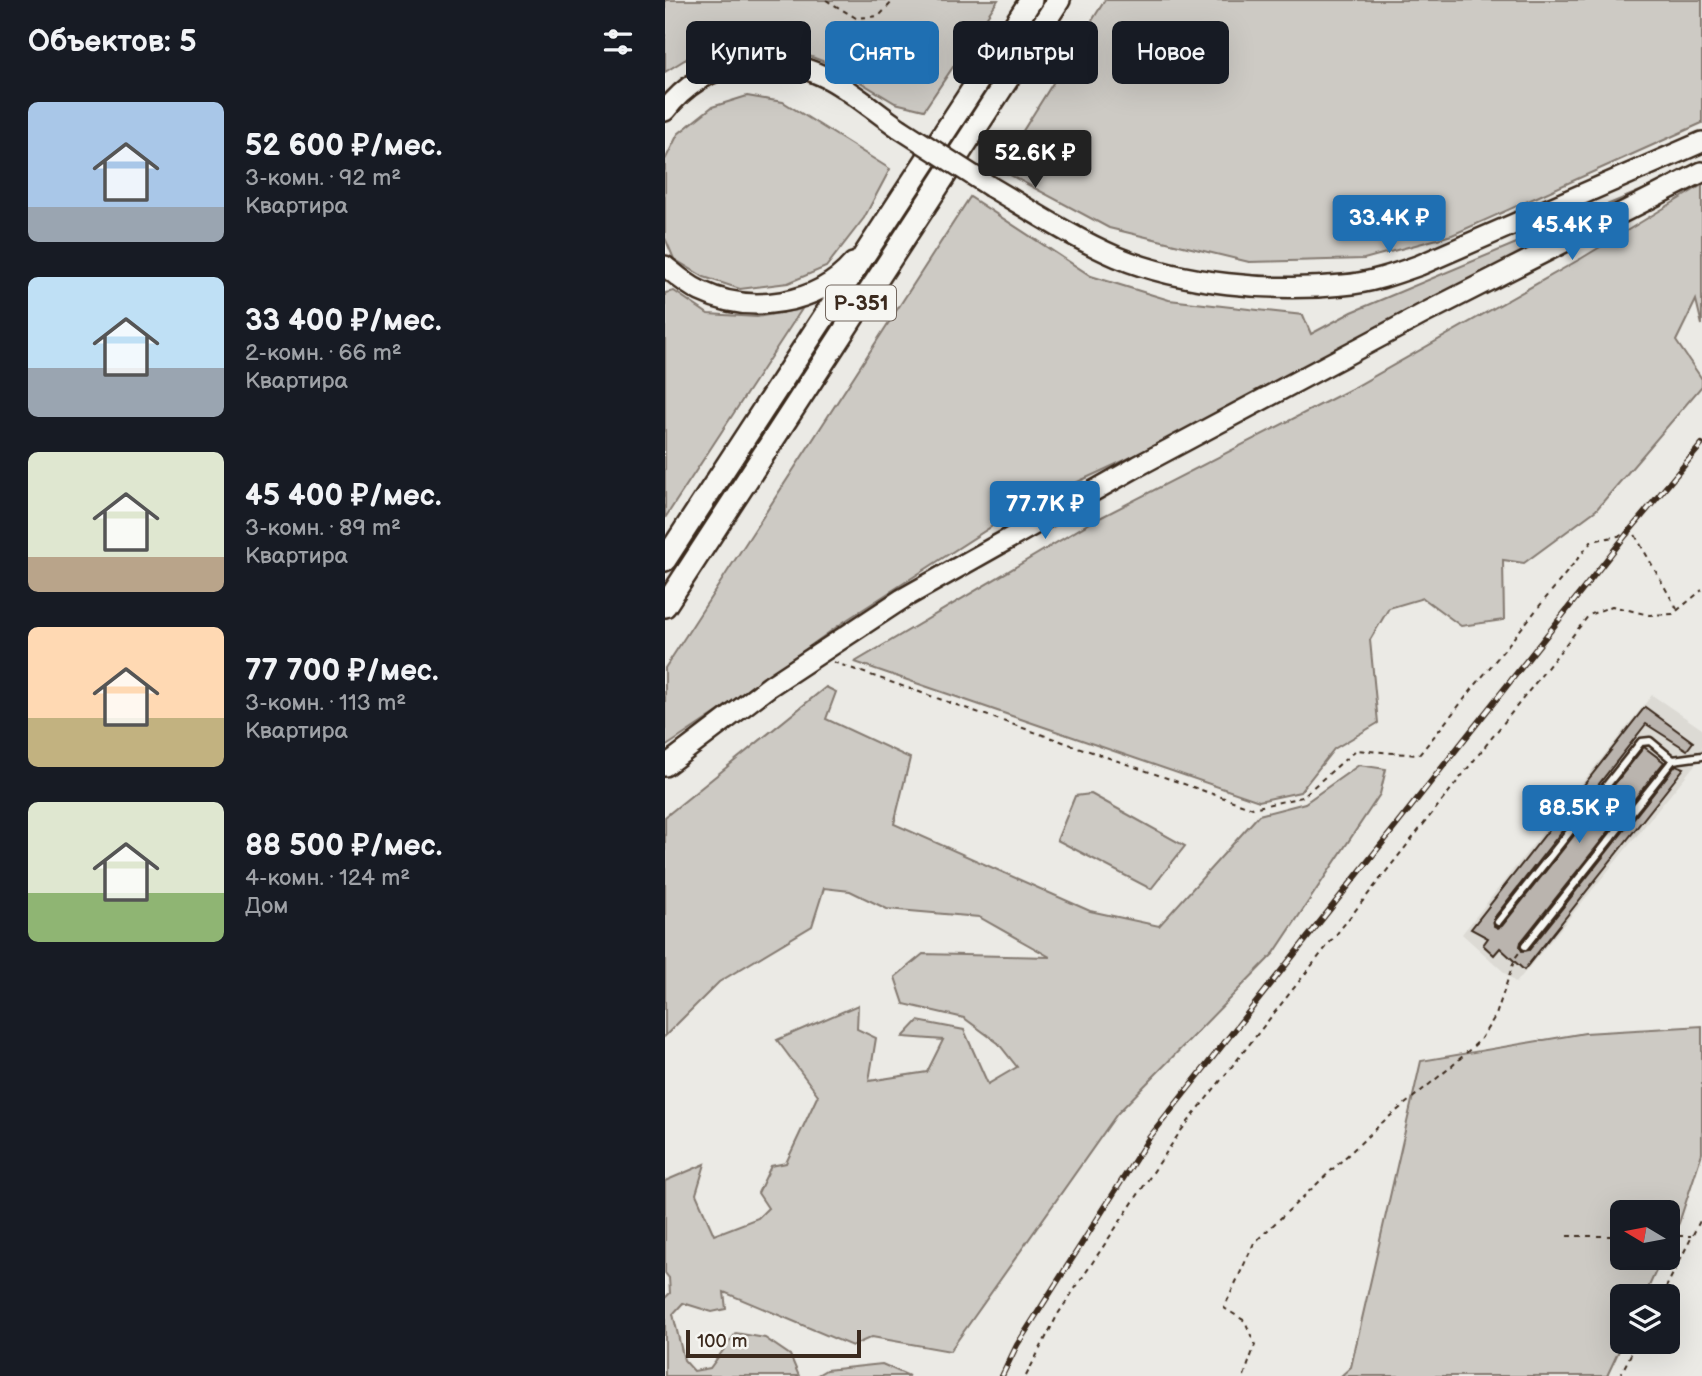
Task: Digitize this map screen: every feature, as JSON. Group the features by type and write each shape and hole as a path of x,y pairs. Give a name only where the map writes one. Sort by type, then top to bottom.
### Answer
{"main road":[{"name":"Р-351","path":"665,560 1031,0"},
{"name":"Р-351","path":"665,606 1059,0"},
{"path":"665,111 695,81 710,72 732,65 771,62 810,70 831,80 991,187 1089,244 1149,268 1216,282 1251,285 1343,285 1393,275 1702,142"},
{"path":"665,766 770,686 902,600 1138,466 1423,314 1702,172"},
{"path":"665,266 691,286 712,296 749,303 784,302 833,283 851,266 878,232"}],"lane":[{"path":"1498,922 1641,741 1650,741 1673,760"},
{"path":"1525,946 1673,760 1702,756"}],"path":[{"path":"826,0 856,18 879,16 894,0"},
{"path":"815,657 1253,808 1302,797 1356,750 1419,755 1592,541 1634,533 1677,610"},
{"path":"1026,1376 1058,1314 1179,1132 1589,615 1612,606 1649,615 1673,614 1702,590"},
{"path":"1244,1376 1255,1345 1245,1321 1224,1308 1254,1243 1384,1121 1480,1040 1496,1015 1515,958 1525,946"},
{"path":"1668,1284 1702,1217"},
{"path":"1567,1236 1610,1236"},
{"path":"1680,1236 1692,1236"},
{"path":"1620,1376 1631,1354"}],"shaded area":[{"path":"665,0 998,0 984,21 953,21 953,67 924,110 895,103 863,84 939,84 939,21 825,21 825,62 811,57 811,21 686,21 686,59 665,72"},
{"path":"1105,0 1702,0 1702,123 1452,235 1364,259 1249,262 1109,228 999,169 1052,84 1098,84 1098,21 1092,21"},
{"path":"747,96 783,102 890,169 864,218 826,267 788,283 740,289 704,277 674,259 665,238 665,160 678,134 712,107"},
{"path":"1671,178 1136,455 1019,509 845,621 665,747 665,668 970,197 1091,276 1169,300 1303,315 1311,334 1352,312"},
{"path":"1702,185 1702,325 1696,300 1676,341 1702,379 1702,386 1596,510 1524,563 1503,560 1504,620 1461,626 1423,598 1389,608 1370,640 1378,723 1334,749 1300,792 1259,801 855,662 1088,524 1355,387 1582,258"},
{"path":"674,291 708,314 757,317 802,309 665,518 665,293"},
{"path":"826,687 836,692 826,719 910,758 894,824 1090,911 1159,926 1259,815 1305,803 1359,765 1386,769 1380,794 1274,953 1117,1114 950,1351 872,1337 852,1346 724,1292 726,1309 712,1312 683,1303 673,1314 684,1360 694,1371 710,1368 736,1333 765,1338 790,1355 799,1376 665,1376 665,1298 670,1293 669,1278 665,1273 665,1181 705,1164 696,1194 714,1235 758,1218 768,1208 758,1193 771,1166 786,1163 818,1095 777,1040 858,1005 857,1029 876,1038 869,1081 927,1072 943,1040 903,1037 918,1021 964,1030 988,1084 1017,1067 998,1043 964,1018 904,1004 895,977 923,954 1050,957 979,917 887,909 850,891 824,888 812,926 719,982 665,1036 665,817"},
{"path":"1652,695 1702,729 1702,756 1516,983 1462,934"},
{"path":"1091,794 1185,846 1151,889 1057,840 1075,796"},
{"path":"1702,1026 1702,1153 1680,1220 1680,1200 1610,1200 1610,1270 1656,1270 1650,1284 1610,1284 1610,1354 1617,1354 1607,1376 1341,1376 1351,1367 1421,1061 1585,1033"},
{"path":"882,1364 909,1376 816,1376 826,1370"}],"building":[{"path":"1645,707 1693,742 1687,750 1646,724 1494,918 1494,926 1502,926 1644,747 1664,762 1521,942 1522,951 1529,950 1676,765 1684,768 1524,970 1500,948 1494,955 1483,945 1488,938 1471,929"}],"railway":[{"path":"1002,1376 1017,1345 1149,1138 1626,535 1702,444"}]}
